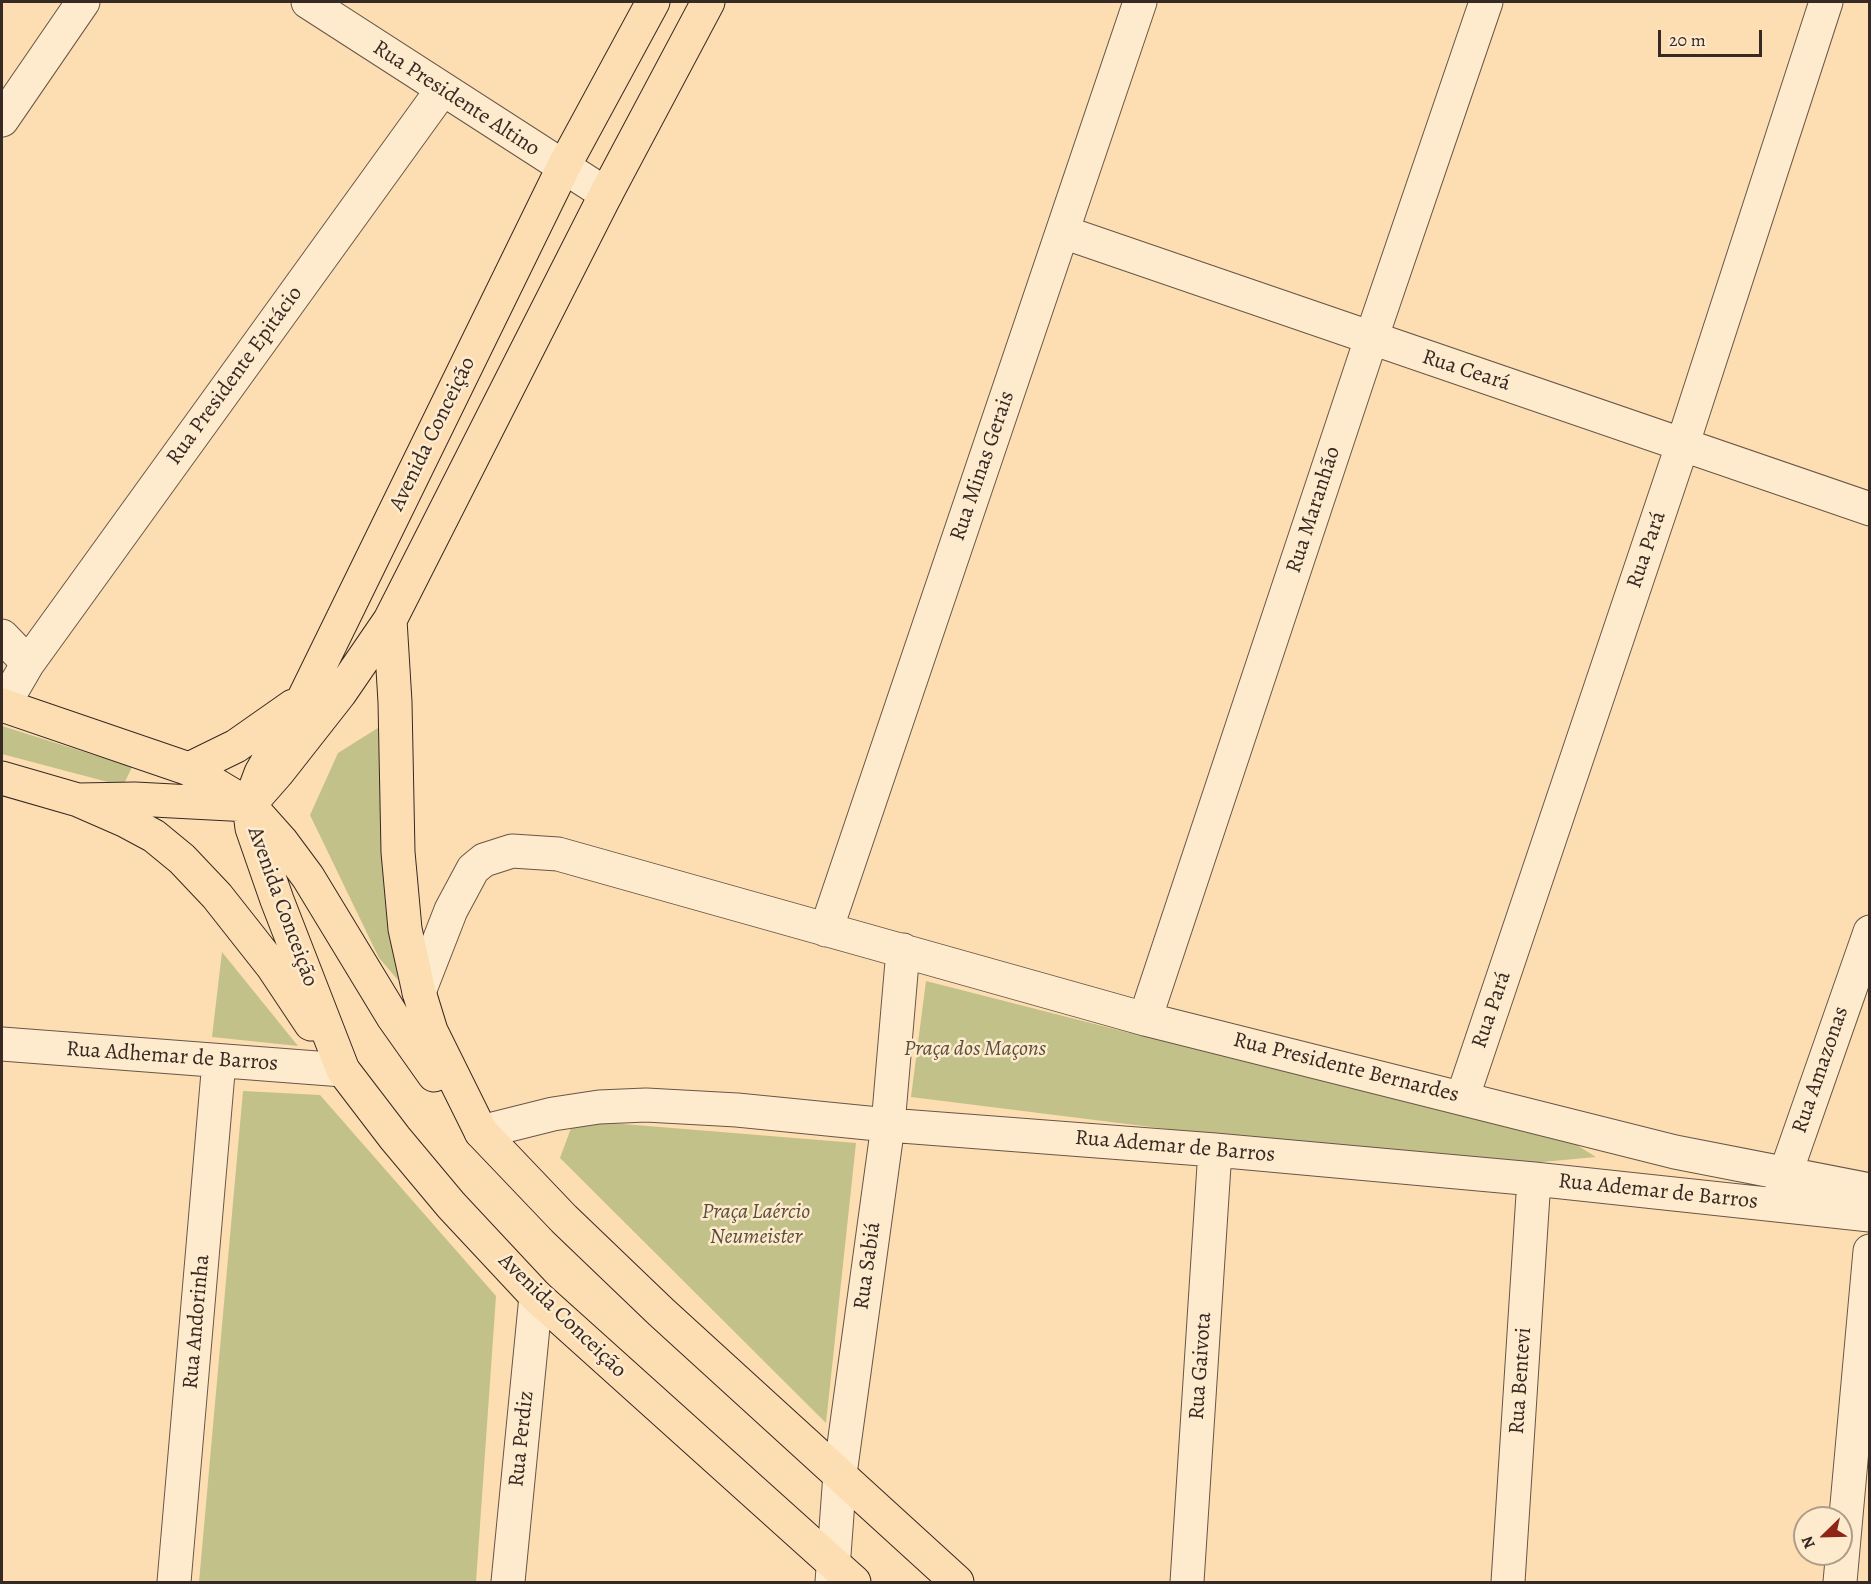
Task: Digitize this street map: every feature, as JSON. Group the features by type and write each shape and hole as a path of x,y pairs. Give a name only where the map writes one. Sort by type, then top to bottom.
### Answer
{"main road":[{"name":"Avenida Conceição","path":"653,2 563,168 304,698 261,773 249,805 252,828 277,900 343,1070 451,1205 536,1296 839,1576"},
{"name":"Avenida Conceição","path":"249,805 267,786 340,693 390,620 606,194 708,2"},
{"path":"390,620 395,702 398,852 405,929 418,992 430,1031 481,1132"},
{"path":"189,769 236,746 304,698"},
{"path":"2,706 189,769 249,805 282,842 308,878 393,1017 431,1071 481,1132 564,1219 637,1289 957,1582"},
{"path":"2,778 78,800 154,836 182,859 217,896 273,967 343,1070"},
{"path":"78,800 135,799 249,805"}],"street":[{"path":"2,120 83,2"},
{"name":"Rua Presidente Altino","path":"308,2 606,194"},
{"name":"Rua Minas Gerais","path":"826,930 1140,2"},
{"name":"Rua Maranhão","path":"1145,1019 1371,339 1486,2"},
{"name":"Rua Pará","path":"1463,1096 1683,443 1826,2"},
{"name":"Rua Presidente Epitácio","path":"2,706 28,663 442,90"},
{"name":"Rua Ceará","path":"1063,232 1371,339 1683,443 1869,509"},
{"path":"2,636 28,663"},
{"name":"Rua Presidente Bernardes","path":"418,992 451,910 473,868 484,860 512,851 558,854 1145,1019 1463,1096 1675,1152 1782,1190 1869,1190"},
{"name":"Rua Amazonas","path":"1782,1190 1869,932"},
{"name":"Rua Sabiá","path":"839,1576 840,1474 888,1125 903,950"},
{"name":"Rua Adhemar de Barros","path":"2,1044 343,1070"},
{"name":"Rua Andorinha","path":"174,1582 219,1061"},
{"name":"Rua Ademar de Barros","path":"481,1132 553,1114 599,1107 646,1105 737,1110 888,1125 1215,1150 1534,1179 1782,1190 1869,1215"},
{"name":"Rua Gaivota","path":"1187,1582 1215,1150"},
{"name":"Rua Bentevi","path":"1508,1582 1534,1179"},
{"path":"1840,1582 1869,1251"},
{"name":"Rua Perdiz","path":"508,1582 536,1296"}],"green space":[{"path":"2,726 132,767 123,786 2,754"},
{"path":"381,726 398,980 379,958 310,815 338,753"},
{"path":"222,952 298,1046 212,1037"},
{"name":"Praça dos Maçons","path":"926,981 1126,1032 1430,1098 1567,1139 1596,1157 1510,1165 1207,1134 911,1097"},
{"path":"243,1091 320,1095 496,1296 476,1582 199,1582"},
{"name":"Praça Laércio Neumeister","path":"574,1120 856,1143 826,1423 560,1158"}]}
